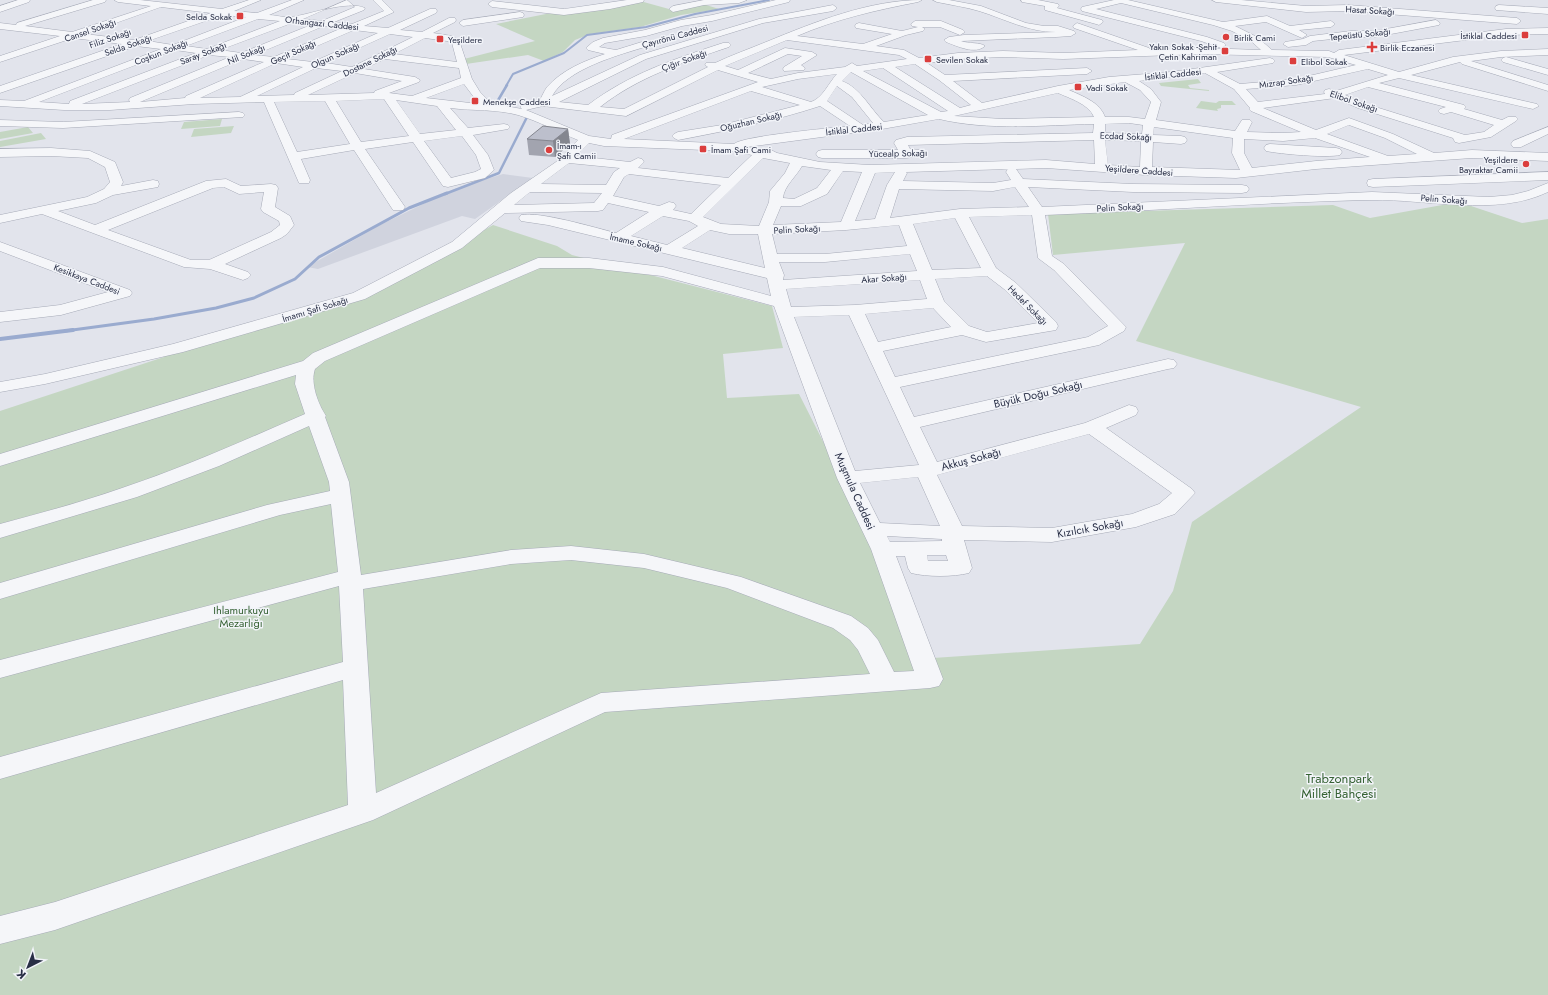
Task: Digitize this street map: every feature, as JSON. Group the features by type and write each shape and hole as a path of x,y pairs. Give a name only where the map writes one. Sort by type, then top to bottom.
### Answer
{"street":[{"path":"0,9 26,0"},
{"path":"0,31 102,0"},
{"name":"Orhangazi Caddesi","path":"118,0 138,1 195,9 449,38"},
{"name":"Cansel Sokağı","path":"0,59 179,0"},
{"name":"Selda Sokağı","path":"0,90 257,0"},
{"name":"Coşkun Sokağı","path":"22,104 300,0"},
{"name":"Saray Sokağı","path":"64,107 290,19 343,0"},
{"name":"Nil Sokağı","path":"118,106 240,56 326,24 361,8 351,0"},
{"name":"Geçit Sokağı","path":"180,102 390,12 377,0"},
{"path":"596,0 610,6"},
{"path":"489,6 507,3 546,11 564,12 610,6 640,0"},
{"path":"673,9 694,4 743,0"},
{"path":"617,53 591,48 603,41 681,23 712,18 786,0"},
{"name":"Çayırönü Caddesi","path":"711,35 694,31 822,0"},
{"path":"526,110 542,106 543,102 556,99 643,57 711,35 762,21 872,0"},
{"path":"937,0 981,9 1007,20 1043,27"},
{"path":"941,10 982,0"},
{"path":"1025,0 1060,7 1085,9 1204,39 1236,51"},
{"path":"1141,0 1179,5"},
{"name":"Hasat Sokağı","path":"1222,0 1315,4 1336,9 1348,4 1374,10 1528,22"},
{"path":"1366,0 1374,10"},
{"path":"113,9 138,1"},
{"path":"1085,9 1118,1 1235,29 1254,39 1266,49"},
{"path":"1403,1 1412,13"},
{"path":"173,16 214,2"},
{"path":"425,4 433,12 463,23 546,11"},
{"path":"1222,25 1246,21 1318,14 1315,4"},
{"path":"1507,9 1526,5 1548,4"},
{"path":"846,5 866,10 886,18 847,30"},
{"path":"543,102 626,113 717,66 802,30 866,10 892,6 915,5"},
{"path":"1493,5 1507,9 1528,22 1548,30"},
{"path":"1526,5 1548,12"},
{"path":"1035,12 1060,7 1078,17 1135,31"},
{"path":"1437,7 1447,16"},
{"path":"1208,8 1284,13 1293,17"},
{"path":"1336,9 1369,19"},
{"name":"Olgun Sokağı","path":"238,101 389,30 433,12"},
{"path":"442,16 461,12"},
{"path":"1016,12 1026,19 1043,27"},
{"path":"846,55 880,40 903,33 930,13"},
{"path":"1227,14 1246,21"},
{"name":"Tepeüstü Sokağı","path":"1266,49 1306,42 1310,39 1351,34 1369,34 1429,25 1452,19 1447,16"},
{"path":"945,39 960,32 1026,29 1059,25 1078,17"},
{"path":"1267,19 1310,39 1352,51"},
{"name":"Dostane Sokağı","path":"287,100 384,56 452,20"},
{"path":"762,21 781,27 802,30"},
{"path":"990,22 1026,29"},
{"path":"1384,22 1451,39 1492,56 1548,72"},
{"path":"449,38 464,30 466,26 463,23"},
{"path":"21,38 63,24"},
{"path":"913,26 941,24 960,32"},
{"path":"1288,29 1337,24"},
{"path":"1059,25 1071,33 1083,38"},
{"path":"1059,25 1122,41 1154,53"},
{"path":"0,26 418,78 371,96"},
{"path":"859,26 903,33"},
{"path":"913,26 931,33"},
{"path":"653,30 673,35"},
{"name":"İstiklal Caddesi","path":"730,147 766,140 921,120 1058,89 1109,80 1171,76 1294,58 1506,32 1548,30"},
{"name":"Filiz Sokağı","path":"82,47 128,32"},
{"path":"945,39 971,36 1034,36 1071,33"},
{"name":"Çığır Sokağı","path":"593,109 617,89 684,59 735,40 711,35"},
{"path":"739,73 820,42 834,35"},
{"path":"785,37 901,52 918,61 943,78 980,107"},
{"path":"449,38 456,42 460,64 476,94 490,105"},
{"path":"945,39 985,54 1004,74 1035,95"},
{"path":"816,104 828,92 835,82 853,65 874,58 915,49 880,40"},
{"name":"Çayırönü Caddesi","path":"543,102 547,94 558,82 582,68 617,53 651,42"},
{"path":"749,42 819,58"},
{"path":"1172,42 1201,51"},
{"path":"1436,54 1470,47 1548,43"},
{"path":"964,45 1059,44"},
{"path":"1410,44 1436,54 1548,88"},
{"path":"1102,46 1171,76"},
{"path":"674,47 703,53"},
{"path":"604,142 643,126 695,109 739,91 771,82 850,69 985,54 1063,56 1124,55 1266,49 1280,52 1329,54 1400,75 1497,98 1541,103"},
{"path":"1280,52 1294,58"},
{"path":"1255,108 1336,94 1369,83 1458,60 1548,52"},
{"path":"384,56 460,64"},
{"path":"1063,56 1087,71 1109,80"},
{"path":"788,69 812,66 819,58"},
{"path":"739,91 723,88 758,79 819,58"},
{"path":"684,59 717,66 771,82"},
{"name":"Mızrap Sokağı","path":"1238,87 1296,82 1390,62"},
{"path":"436,72 460,64"},
{"path":"885,65 958,112"},
{"name":"Elibol Sokağı","path":"1244,65 1336,94 1362,106 1403,117 1460,136 1459,139"},
{"path":"850,69 939,116 956,120 1003,122 1100,120 1150,122 1204,131 1238,140 1316,134 1349,121 1362,106"},
{"path":"943,78 1087,71"},
{"path":"1208,71 1238,87 1255,108 1316,134 1389,160"},
{"path":"646,75 707,85"},
{"path":"414,99 467,79"},
{"path":"1127,79 1144,89 1154,98 1156,102 1150,118 1146,137 1146,171"},
{"path":"782,80 796,85"},
{"path":"835,82 845,85 882,126"},
{"path":"1369,83 1455,108 1503,124"},
{"path":"750,88 816,104 860,128"},
{"path":"1058,89 1085,101 1098,113 1100,120 1099,135 1102,168"},
{"path":"816,90 828,92"},
{"path":"0,103 64,107 387,96 471,107 490,105 526,110 552,123 587,130 604,142 730,147"},
{"path":"387,96 448,183 480,175 488,170 488,165 440,102"},
{"path":"329,98 357,146 398,207"},
{"path":"1403,117 1455,108 1497,98"},
{"path":"268,100 304,180"},
{"path":"1459,139 1487,135 1503,124 1541,103"},
{"name":"Oğuzhan Sokağı","path":"638,143 736,124 816,104"},
{"path":"1244,168 1236,151 1238,140 1255,108"},
{"path":"587,130 593,109"},
{"path":"695,109 736,124"},
{"path":"626,113 633,121 643,126"},
{"path":"0,123 64,125 246,115"},
{"path":"921,120 922,127 930,140"},
{"path":"1349,121 1389,136 1433,157"},
{"path":"616,126 643,126"},
{"path":"293,156 415,138 504,127"},
{"name":"İmamı Şafi Sokağı","path":"0,387 45,379 177,348 359,296 457,245 567,159 587,130"},
{"path":"1517,144 1548,130"},
{"name":"Ecdad Sokağı","path":"906,154 900,143 907,141 930,140 1022,143 1099,135 1195,141 1238,140 1320,152 1363,150"},
{"path":"1483,135 1548,153"},
{"path":"1459,139 1485,153"},
{"path":"572,227 605,198 619,175 671,144"},
{"name":"Yeşildere Caddesi","path":"730,147 798,162 839,168 903,169 1046,164 1146,171 1236,174 1244,168 1346,164 1485,153 1548,157"},
{"path":"0,153 51,152 90,155 111,165 117,182 109,192"},
{"name":"Yücealp Sokağı","path":"760,154 929,153"},
{"path":"668,250 700,222 731,182 760,154"},
{"path":"567,159 731,182"},
{"path":"1212,161 1244,168"},
{"path":"528,188 605,198 734,230 764,230 776,202 777,191 791,174 798,162"},
{"path":"1346,164 1388,196"},
{"path":"889,384 1094,341 1118,327 1059,267 1045,258 1038,211 1008,165"},
{"path":"776,202 796,202 822,191 839,168"},
{"path":"846,226 870,169"},
{"path":"881,223 894,185 903,169"},
{"path":"894,185 993,187 1019,183 1133,188 1291,188 1364,178 1548,176"},
{"path":"95,230 211,184 226,183 239,190 271,188 268,209 284,219 287,225 285,228 276,235 211,265"},
{"path":"0,219 91,200 109,192 153,184"},
{"path":"932,186 936,215"},
{"name":"Pelin Sokağı","path":"780,294 764,230 881,223 960,213 1388,196 1468,201 1495,200 1519,198 1542,191 1548,187"},
{"path":"498,212 605,198"},
{"path":"618,238 677,200"},
{"path":"44,210 189,264 211,265 243,275"},
{"name":"İmame Sokağı","path":"498,212 548,221 668,250 780,294"},
{"name":"Hedef Sokağı","path":"873,348 963,330 986,337 1050,326 1010,286 990,271 960,213"},
{"path":"363,812 350,580 341,495 339,482 304,384 304,372 309,365 320,357 538,263 589,264 663,272 855,310 937,303 904,220"},
{"name":"Kesikkaya Caddesi","path":"0,246 124,293 61,310 0,316"},
{"path":"772,258 825,258 916,249"},
{"path":"0,262 22,254"},
{"name":"Akar Sokağı","path":"780,294 926,275 982,273 990,271"},
{"name":"Muşmula Caddesi","path":"780,294 847,478 877,539 930,679 886,682"},
{"name":"Hedef Sokağı","path":"937,303 963,330"},
{"path":"855,310 928,471 953,538 961,568 919,568 914,549 877,539"},
{"name":"Büyük Doğu Sokağı","path":"908,424 1168,364"},
{"path":"0,460 309,365"},
{"name":"Akkuş Sokağı","path":"847,478 928,471 1092,426 1129,411"},
{"path":"0,532 80,508 187,472 316,416"},
{"name":"Kızılcık Sokağı","path":"877,539 953,538 1059,533 1136,520 1167,509 1185,493 1092,426"},
{"path":"0,592 275,510 341,495"},
{"path":"0,669 350,580 511,557 571,553 644,561 733,582 842,622 859,634 869,646 886,682 601,703 363,812 55,916 0,930"},
{"path":"0,768 355,668"}],"shaded area":[{"path":"503,174 533,178 475,219 462,216 318,269 307,267 380,225 454,189"}],"green space":[{"path":"640,1 669,9 703,4 719,9 681,15 640,27 590,34 575,40 563,52 544,61 528,55 466,64 464,59 535,41 496,24 561,11"},
{"path":"1198,79 1201,83 1188,85 1190,88 1209,91 1161,86 1159,83"},
{"path":"1201,101 1216,103 1219,101 1232,101 1236,105 1221,105 1221,108 1217,109 1218,111 1196,108"},
{"path":"222,119 220,126 181,129 184,122"},
{"path":"234,126 231,133 191,137 194,129"},
{"path":"28,127 33,133 0,139 0,132"},
{"path":"41,133 46,139 0,147 0,141"},
{"path":"1459,202 1522,223 1548,219 1548,995 0,995 0,411 164,357 161,353 302,317 421,266 493,225 557,246 572,255 772,306 783,348 723,354 727,398 799,394 933,658 1140,644 1173,591 1192,522 1361,407 1136,341 1185,243 1053,255 1048,214 1333,205 1370,218"}],"building":[{"path":"543,126 568,129 553,141 527,139"}],"waterway":[{"path":"506,86 513,74 564,53 587,35 646,27 695,14 769,0"},
{"path":"497,102 507,85"},
{"path":"445,194 499,173 527,117"},
{"path":"66,331 154,319 216,308 254,298 295,279 319,257 409,208 447,193"},
{"path":"66,331 73,330"},
{"path":"0,339 66,331"}],"place":[{"name":"Selda Sokak","path":"240,16"},
{"name":"İstiklal Caddesi","path":"1525,35"},
{"name":"Birlik Cami","path":"1226,37"},
{"name":"Yeşildere","path":"440,39"},
{"name":"Birlik Eczanesi","path":"1372,47"},
{"name":"Yakın Sokak -Şehit Çetin Kahriman","path":"1225,51"},
{"name":"Sevilen Sokak","path":"928,59"},
{"name":"Elibol Sokak","path":"1293,61"},
{"name":"Vadi Sokak","path":"1078,87"},
{"name":"Menekşe Caddesi","path":"475,101"},
{"name":"İmam Şafi Cami","path":"703,149"},
{"name":"İmam-ı Şafi Camii","path":"549,150"},
{"name":"Yeşildere Bayraktar Camii","path":"1526,164"}],"park label":[{"name":"Ihlamurkuyu Mezarlığı","path":"241,616"},
{"name":"Trabzonpark Millet Bahçesi","path":"1339,786"}]}
